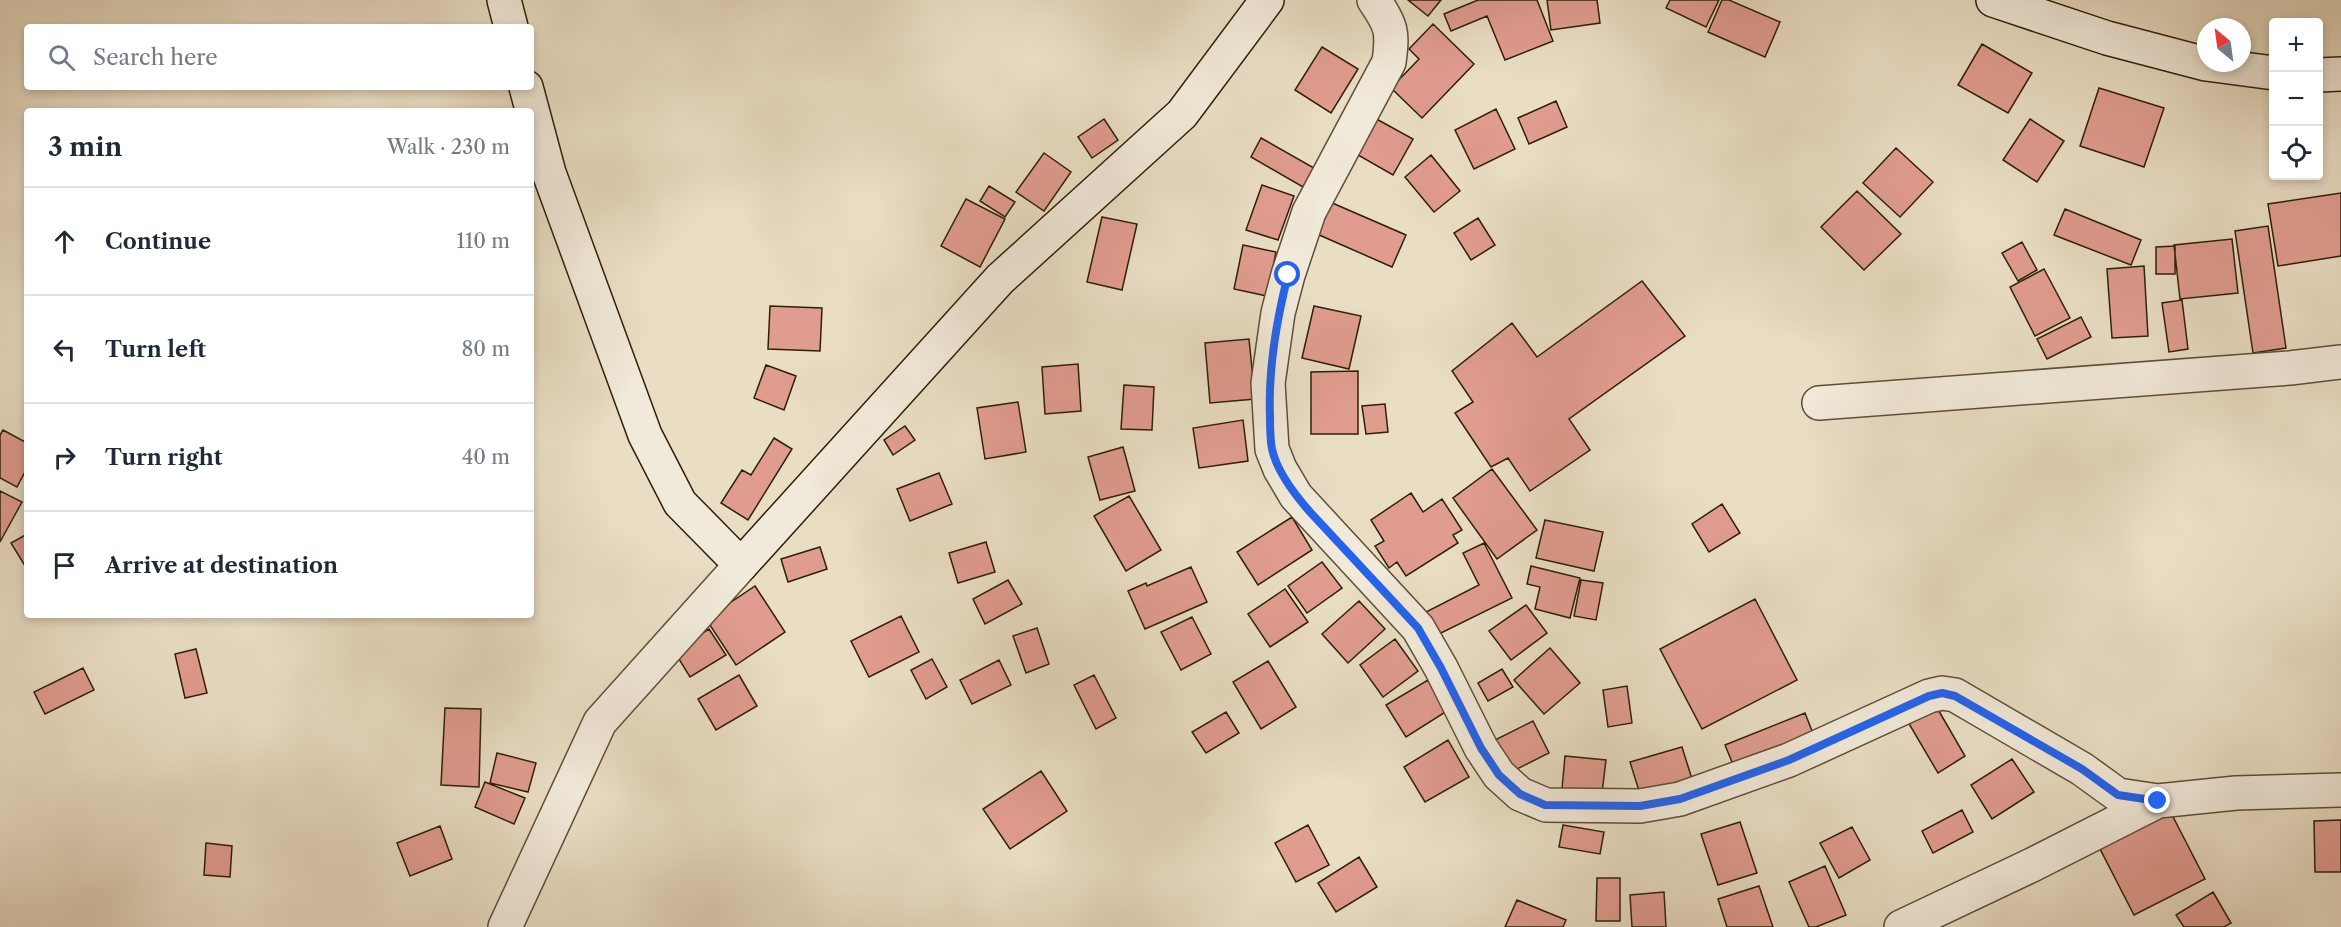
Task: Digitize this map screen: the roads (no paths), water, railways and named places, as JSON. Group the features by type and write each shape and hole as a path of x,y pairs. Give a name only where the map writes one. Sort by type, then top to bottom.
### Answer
{"street":[{"path":"504,0 510,24"},
{"path":"505,927 600,722 1000,279 1182,114 1267,0"},
{"path":"1374,0 1386,18 1392,36 1389,62 1309,212 1288,275 1278,313 1268,383 1272,449 1280,469 1296,496 1418,628 1481,748 1499,775 1520,794 1545,805 1640,806 1680,799 1789,760 1878,718 1929,696 1942,693 1955,696 2082,769 2118,795 2158,801 2236,793 2341,790"},
{"path":"1993,0 2140,46 2206,63 2269,72"},
{"path":"2323,75 2341,74"},
{"path":"527,90 532,108"},
{"path":"534,117 549,173 645,435 680,503 741,565"},
{"path":"1820,403 2341,362"},
{"path":"1901,927 2032,865 2158,801"}]}
